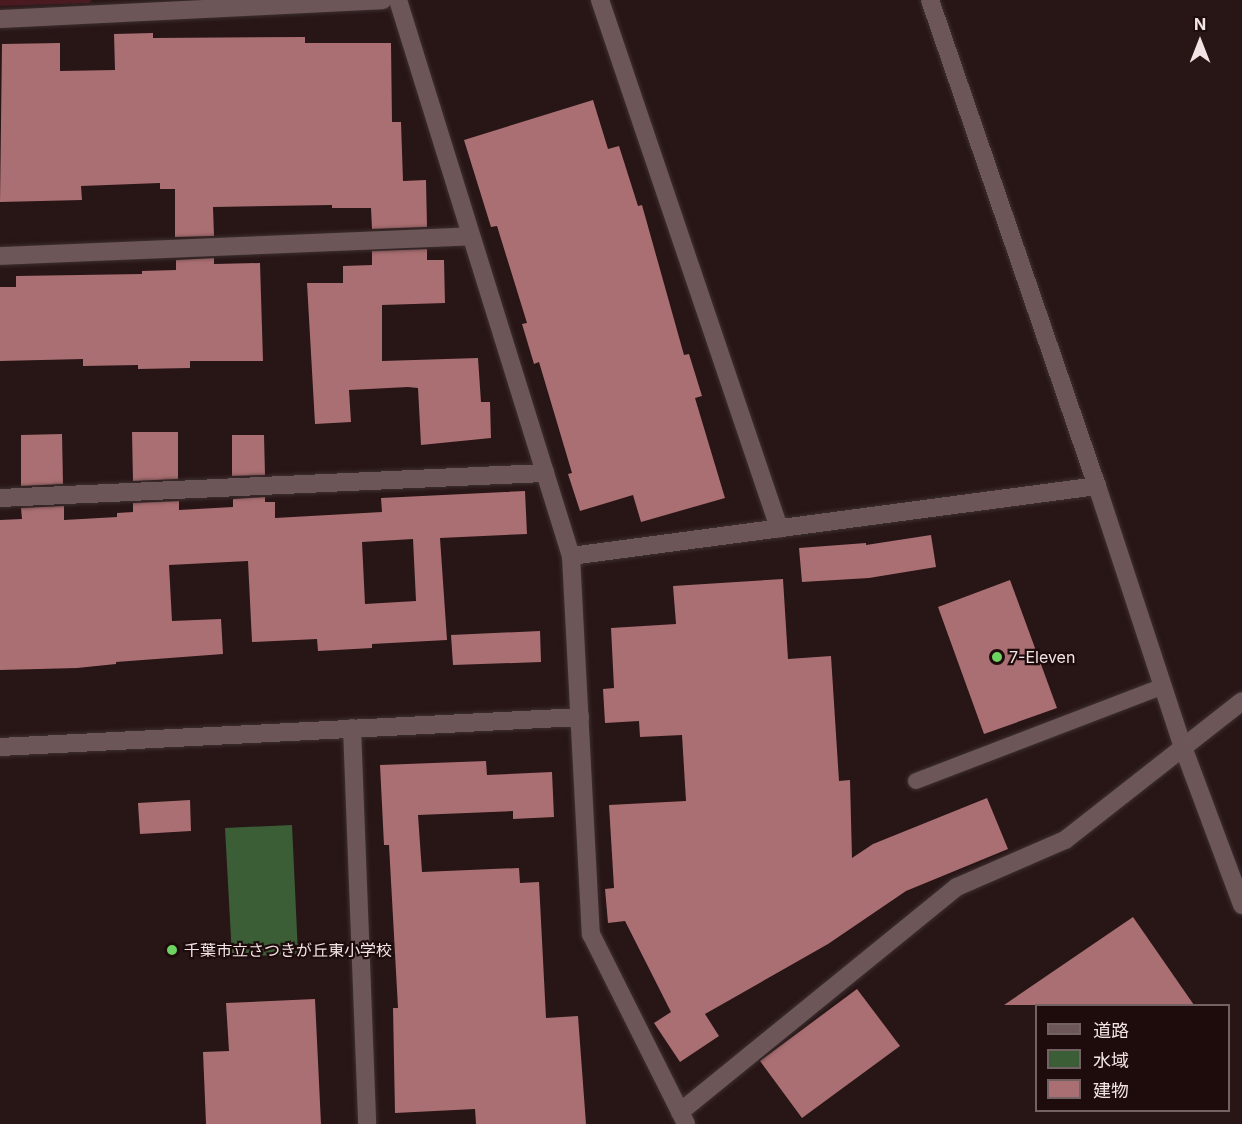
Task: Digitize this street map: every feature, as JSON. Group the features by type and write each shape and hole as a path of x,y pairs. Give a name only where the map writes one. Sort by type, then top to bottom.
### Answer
{"street":[{"path":"0,19 112,7 383,0"},
{"path":"398,0 571,556 591,934 683,1118 957,887 1065,840 1242,701"},
{"path":"600,0 779,528"},
{"path":"930,0 1097,486 1183,747 1242,905"},
{"path":"0,256 470,236"},
{"path":"0,498 545,473"},
{"path":"571,556 1097,486"},
{"path":"0,747 580,717"},
{"path":"352,728 367,1124"}],"lane":[{"path":"916,781 1163,686"}],"shaded area":[{"path":"0,0 92,0 89,3 0,6"}],"water":[{"path":"292,825 298,954 232,957 225,828"}],"building":[{"path":"153,33 153,38 305,37 305,43 391,43 392,122 401,122 403,181 426,180 427,227 372,229 371,208 332,208 332,205 213,207 214,236 175,237 175,189 160,189 160,183 81,186 82,200 0,202 2,44 60,43 60,71 115,70 114,34"},
{"path":"593,100 608,149 619,146 638,206 642,205 684,355 689,354 702,396 695,398 725,498 641,522 633,495 580,511 568,474 572,473 539,362 534,364 522,324 527,323 497,226 491,227 464,140"},
{"path":"427,249 427,260 444,260 445,303 382,305 382,361 478,358 481,402 490,402 491,438 421,445 418,388 408,387 349,390 351,422 315,424 307,283 343,283 343,266 372,265 372,251"},
{"path":"214,258 214,264 260,263 263,361 190,361 190,368 138,369 138,365 83,366 83,359 0,361 0,287 16,287 16,276 142,274 142,271 176,270 176,260"},
{"path":"132,432 178,432 178,479 133,481"},
{"path":"62,434 63,484 21,486 21,435"},
{"path":"232,435 264,435 265,475 232,476"},
{"path":"525,491 527,534 440,538 447,640 372,644 372,648 318,651 317,639 252,642 248,561 169,565 172,621 221,619 223,654 116,662 116,664 77,668 0,670 0,520 22,519 21,508 64,506 64,520 117,517 117,513 133,512 133,503 179,501 179,510 233,507 233,499 265,497 265,502 275,502 275,518 382,512 381,498","holes":["413,539 416,601 365,604 362,542"]},
{"path":"931,535 936,567 869,578 802,582 799,548 866,543 866,545"},
{"path":"783,579 788,659 831,656 839,781 850,780 852,858 873,844 987,798 1008,849 906,891 828,944 705,1014 719,1036 680,1062 654,1023 671,1012 625,921 608,923 605,889 614,888 609,805 686,801 682,735 640,737 639,721 605,723 603,689 614,688 611,628 676,624 673,586"},
{"name":"7-Eleven","path":"1010,580 1057,708 984,734 938,607"},
{"path":"540,631 541,662 453,665 451,635"},
{"path":"486,761 487,775 552,772 554,817 513,819 513,811 418,815 422,872 519,868 520,883 539,882 546,1018 578,1016 586,1124 476,1124 475,1109 395,1113 393,1008 398,1008 389,845 384,845 380,765"},
{"path":"190,800 191,831 140,834 138,803"},
{"path":"1133,917 1193,1004 1035,1004 1004,1005"},
{"path":"857,989 900,1046 802,1118 760,1061"},
{"path":"315,999 321,1124 206,1124 203,1052 229,1051 226,1003"}],"place":[{"name":"7-Eleven","path":"997,657"},
{"name":"千葉市立さつきが丘東小学校","path":"172,950"}]}
